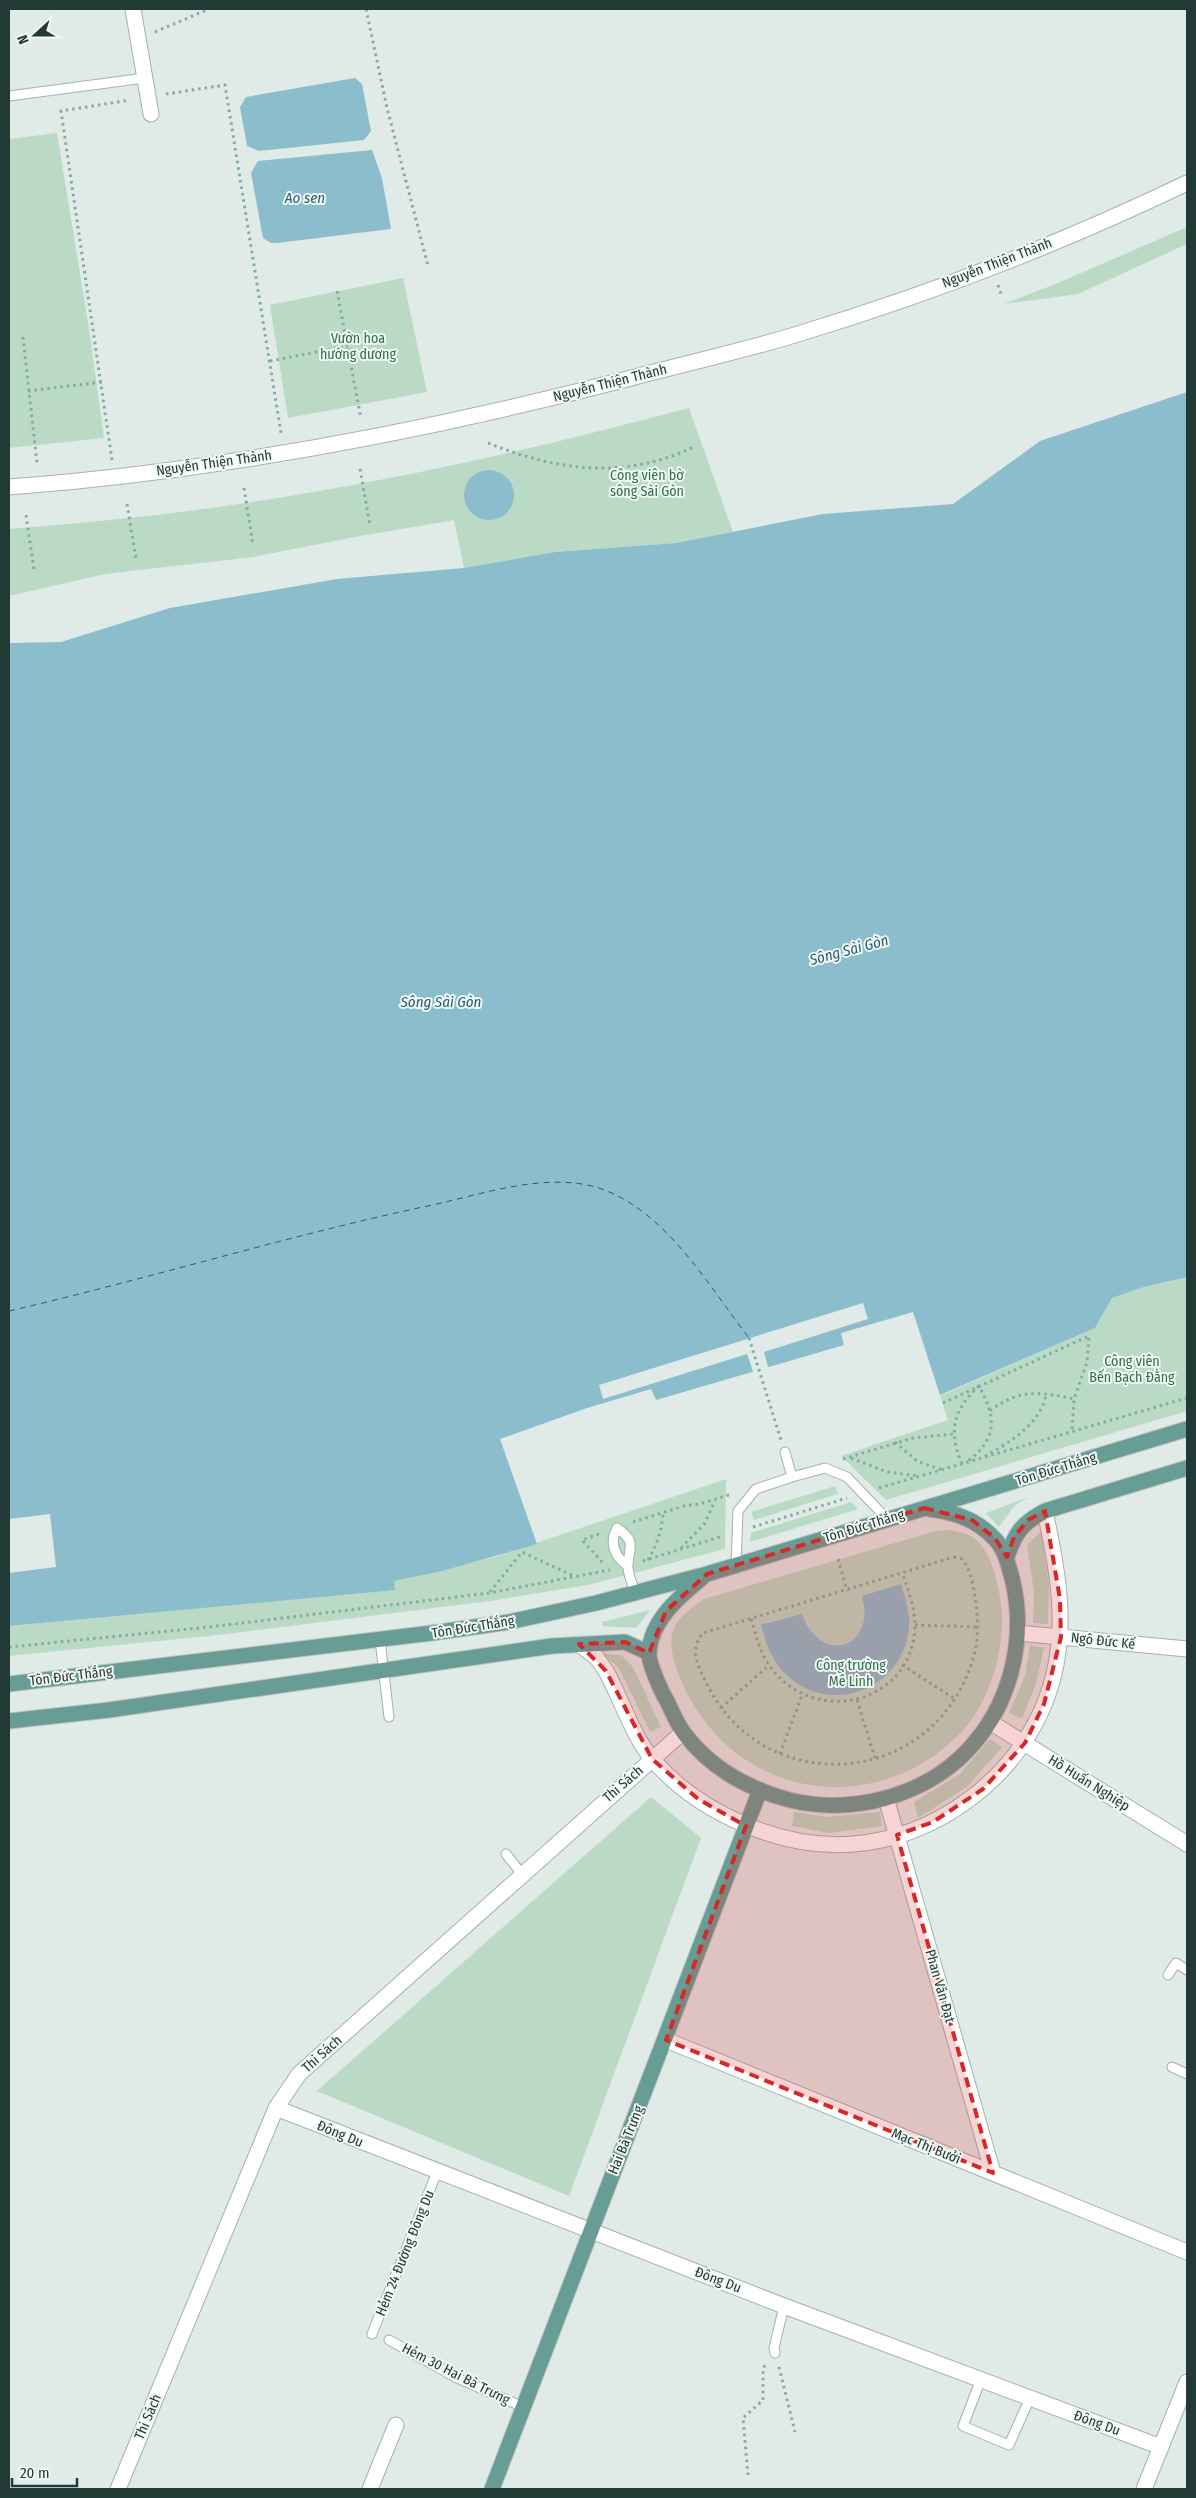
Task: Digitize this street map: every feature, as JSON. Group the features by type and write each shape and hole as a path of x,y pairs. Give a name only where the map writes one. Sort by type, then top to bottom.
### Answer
{"main road":[{"name":"Tôn Ðức Thắng","path":"924,1508 1187,1429"},
{"path":"1007,1557 1014,1537 1028,1520 1045,1511 1187,1468"},
{"name":"Tôn Đức Thắng","path":"9,1684 380,1640 509,1622 707,1574 924,1508"},
{"path":"707,1574 666,1611 654,1634 649,1653 663,1694 683,1732 706,1758 732,1777 789,1801 822,1806 855,1804 886,1798 913,1789 938,1774 975,1743 990,1722 1008,1679 1018,1633 1017,1607 1007,1557 995,1538 972,1520 947,1511 924,1508"},
{"path":"9,1721 109,1710 579,1644 625,1642 649,1653"},
{"name":"Hai Bà Trưng","path":"492,2489 589,2230 666,2040 760,1790"}],"street":[{"path":"133,9 151,114"},
{"name":"Nguyễn Thiện Thành","path":"9,488 209,465 315,449 444,424 567,394 797,334 991,266 1087,228 1187,183"},
{"path":"579,1644 596,1658 606,1671 652,1759 670,1777 716,1812 746,1826 808,1841 834,1843 866,1842 897,1836 933,1822 960,1806 1006,1768 1025,1743 1044,1704 1055,1668 1061,1637 1059,1590 1045,1511"},
{"name":"Ngô Ðức Kế","path":"1018,1633 1187,1649"},
{"name":"Hồ Huấn Nghiệp","path":"990,1722 1187,1844"},
{"name":"Thi Sách","path":"118,2489 276,2108 299,2074 683,1732"},
{"name":"Phan Văn Ðạt","path":"886,1798 994,2173"},
{"name":"Mạc Thị Bưởi","path":"666,2040 1187,2252"},
{"name":"Đông Du","path":"276,2108 784,2306 1161,2447"},
{"path":"1144,2489 1187,2382"},
{"path":"370,2489 396,2425"}],"lane":[{"path":"9,96 145,78"},
{"path":"785,1452 792,1477"},
{"path":"736,1565 738,1512 756,1490 792,1477 825,1468 847,1477 887,1519"},
{"path":"628,1566 616,1554 613,1545 613,1535 617,1528 624,1533 631,1549 628,1566 636,1592"},
{"path":"380,1640 389,1717"},
{"path":"506,1854 522,1874"},
{"path":"1168,1975 1176,1963 1187,1970"},
{"path":"1172,2067 1187,2074"},
{"name":"Hẻm 24 Đường Đông Du","path":"372,2334 437,2172"},
{"path":"774,2350 784,2306"},
{"name":"Hẻm 30 Hai Bà Trưng","path":"389,2340 457,2378 523,2407"},
{"path":"981,2379 963,2426 1009,2445 1030,2398"}],"path":[{"path":"137,31 156,32 210,9"},
{"path":"366,9 387,108 428,266"},
{"path":"114,476 102,382 60,110 225,85 281,433"},
{"path":"337,291 361,419"},
{"path":"22,337 37,463"},
{"path":"270,361 348,346"},
{"path":"28,391 102,382"},
{"path":"488,443 512,452 564,465 606,469 652,464 694,447"},
{"path":"360,469 370,525"},
{"path":"244,488 253,545"},
{"path":"127,504 136,559"},
{"path":"26,515 34,570"},
{"path":"942,1403 1089,1336 1086,1362 1074,1399 1072,1431"},
{"path":"749,1338 785,1452"},
{"path":"964,1464 977,1454 990,1435 993,1422 990,1410 979,1386"},
{"path":"964,1464 954,1434 955,1419 960,1407 979,1386"},
{"path":"990,1410 1012,1396 1033,1393 1074,1399"},
{"path":"978,1460 1021,1432 1039,1412 1046,1394"},
{"path":"628,1566 862,1493 1187,1398"},
{"path":"835,1461 895,1442 913,1438 954,1434"},
{"path":"895,1442 917,1460 942,1470"},
{"path":"850,1457 887,1472 921,1476"},
{"path":"9,1647 209,1627 489,1593 577,1578 612,1570 598,1560 582,1540 663,1512 715,1500 740,1491"},
{"path":"680,1550 705,1523 715,1500"},
{"path":"648,1560 662,1528 663,1512"},
{"path":"489,1593 522,1552 577,1578"},
{"path":"954,1557 962,1559 968,1566 979,1627 976,1651 969,1672 955,1699 928,1731 894,1753 876,1758 839,1764 818,1763 780,1754 754,1741 736,1726 721,1708 703,1677 694,1652 696,1642 703,1633 847,1591 954,1557"},
{"path":"838,1560 847,1591"},
{"path":"751,1619 761,1651 769,1666 780,1678 802,1695 824,1702 857,1700 883,1687 894,1678 910,1653 915,1625 913,1608 903,1574"},
{"path":"915,1625 979,1627"},
{"path":"902,1665 955,1699"},
{"path":"721,1708 769,1666"},
{"path":"780,1754 802,1695"},
{"path":"857,1700 876,1758"},
{"path":"774,2350 795,2432"},
{"path":"748,2475 743,2418 763,2400 763,2368 774,2350"}],"highlighted area":[{"path":"924,1508 972,1520 995,1538 1007,1557 1014,1537 1028,1520 1045,1511 1060,1599 1061,1637 1044,1704 1025,1743 983,1789 933,1822 897,1835 993,2173 666,2040 746,1826 698,1799 652,1759 606,1671 579,1644 625,1642 649,1653 666,1611 707,1574"}],"green space":[{"path":"57,133 89,329 104,438 9,448 9,139"},
{"path":"1187,227 1187,244 1078,294 1004,304 1058,283"},
{"name":"Vườn hoa hướng dương","path":"403,278 427,392 288,418 270,305"},
{"name":"Công viên bờ sông Sài Gòn","path":"689,408 733,532 676,543 555,552 464,568 454,520 253,557 105,574 9,596 9,529 187,511 302,494 469,462"},
{"name":"Công viên Bến Bạch Đằng","path":"1187,1277 1187,1411 886,1500 841,1456 948,1420 940,1396 1095,1328 1112,1298 1144,1287"},
{"path":"726,1479 725,1549 588,1585 490,1601 209,1636 9,1656 9,1626 395,1589 393,1581 495,1557"},
{"path":"835,1486 838,1494 754,1520 751,1512"},
{"path":"1029,1497 1014,1506 999,1527 986,1513"},
{"path":"851,1502 858,1509 750,1542 751,1533"},
{"name":"Công trường Mê Linh","path":"950,1530 972,1537 987,1553 998,1585 1002,1615 999,1651 989,1686 973,1718 949,1744 914,1767 878,1782 840,1787 803,1784 767,1772 735,1752 707,1724 685,1689 672,1653 671,1645 675,1626 690,1609 704,1599 936,1531"},
{"path":"1041,1531 1049,1586 1048,1624 1033,1623 1034,1592 1027,1545"},
{"path":"650,1610 636,1628 603,1626 602,1622"},
{"path":"1030,1645 1044,1648 1036,1683 1022,1719 1009,1713 1025,1676"},
{"path":"603,1654 621,1655 633,1667 661,1727 650,1732 619,1668"},
{"path":"990,1739 1002,1747 968,1786 918,1818 914,1802 960,1774"},
{"path":"651,1797 701,1838 569,2196 317,2091"},
{"path":"794,1812 827,1817 880,1812 882,1826 829,1833 792,1826"}],"water":[{"name":"Ao sen","path":"355,78 362,84 371,131 364,140 259,151 247,146 240,107 246,97"},
{"name":"Ao sen","path":"372,150 382,178 391,229 277,243 271,243 263,238 251,173 258,161"},
{"name":"Sông Sài Gòn","path":"1187,392 1187,1277 1144,1287 1112,1298 1095,1328 940,1395 913,1312 841,1333 844,1345 656,1400 651,1389 587,1408 500,1439 537,1544 442,1571 394,1581 395,1590 9,1626 9,643 61,642 170,608 337,579 464,568 555,552 676,543 823,514 953,504 1040,441"},
{"path":"489,470 499,472 507,477 512,485 514,495 512,505 507,513 499,518 489,520 479,518 471,513 466,505 464,495 466,485 471,477 479,472"},
{"path":"901,1584 906,1600 909,1629 902,1653 890,1671 873,1685 853,1693 832,1695 811,1691 792,1679 775,1661 761,1625 802,1614 810,1630 821,1641 833,1645 844,1644 854,1639 861,1628 864,1614 862,1596"}],"pier":[{"path":"863,1303 868,1319 764,1352 769,1370 754,1374 747,1354 603,1399 599,1385"},
{"path":"50,1514 56,1567 9,1573 9,1519"}],"ferry route":[{"path":"9,1311 383,1216 494,1190 553,1182 592,1186 617,1196 641,1210 662,1228 700,1271 749,1338"}]}
